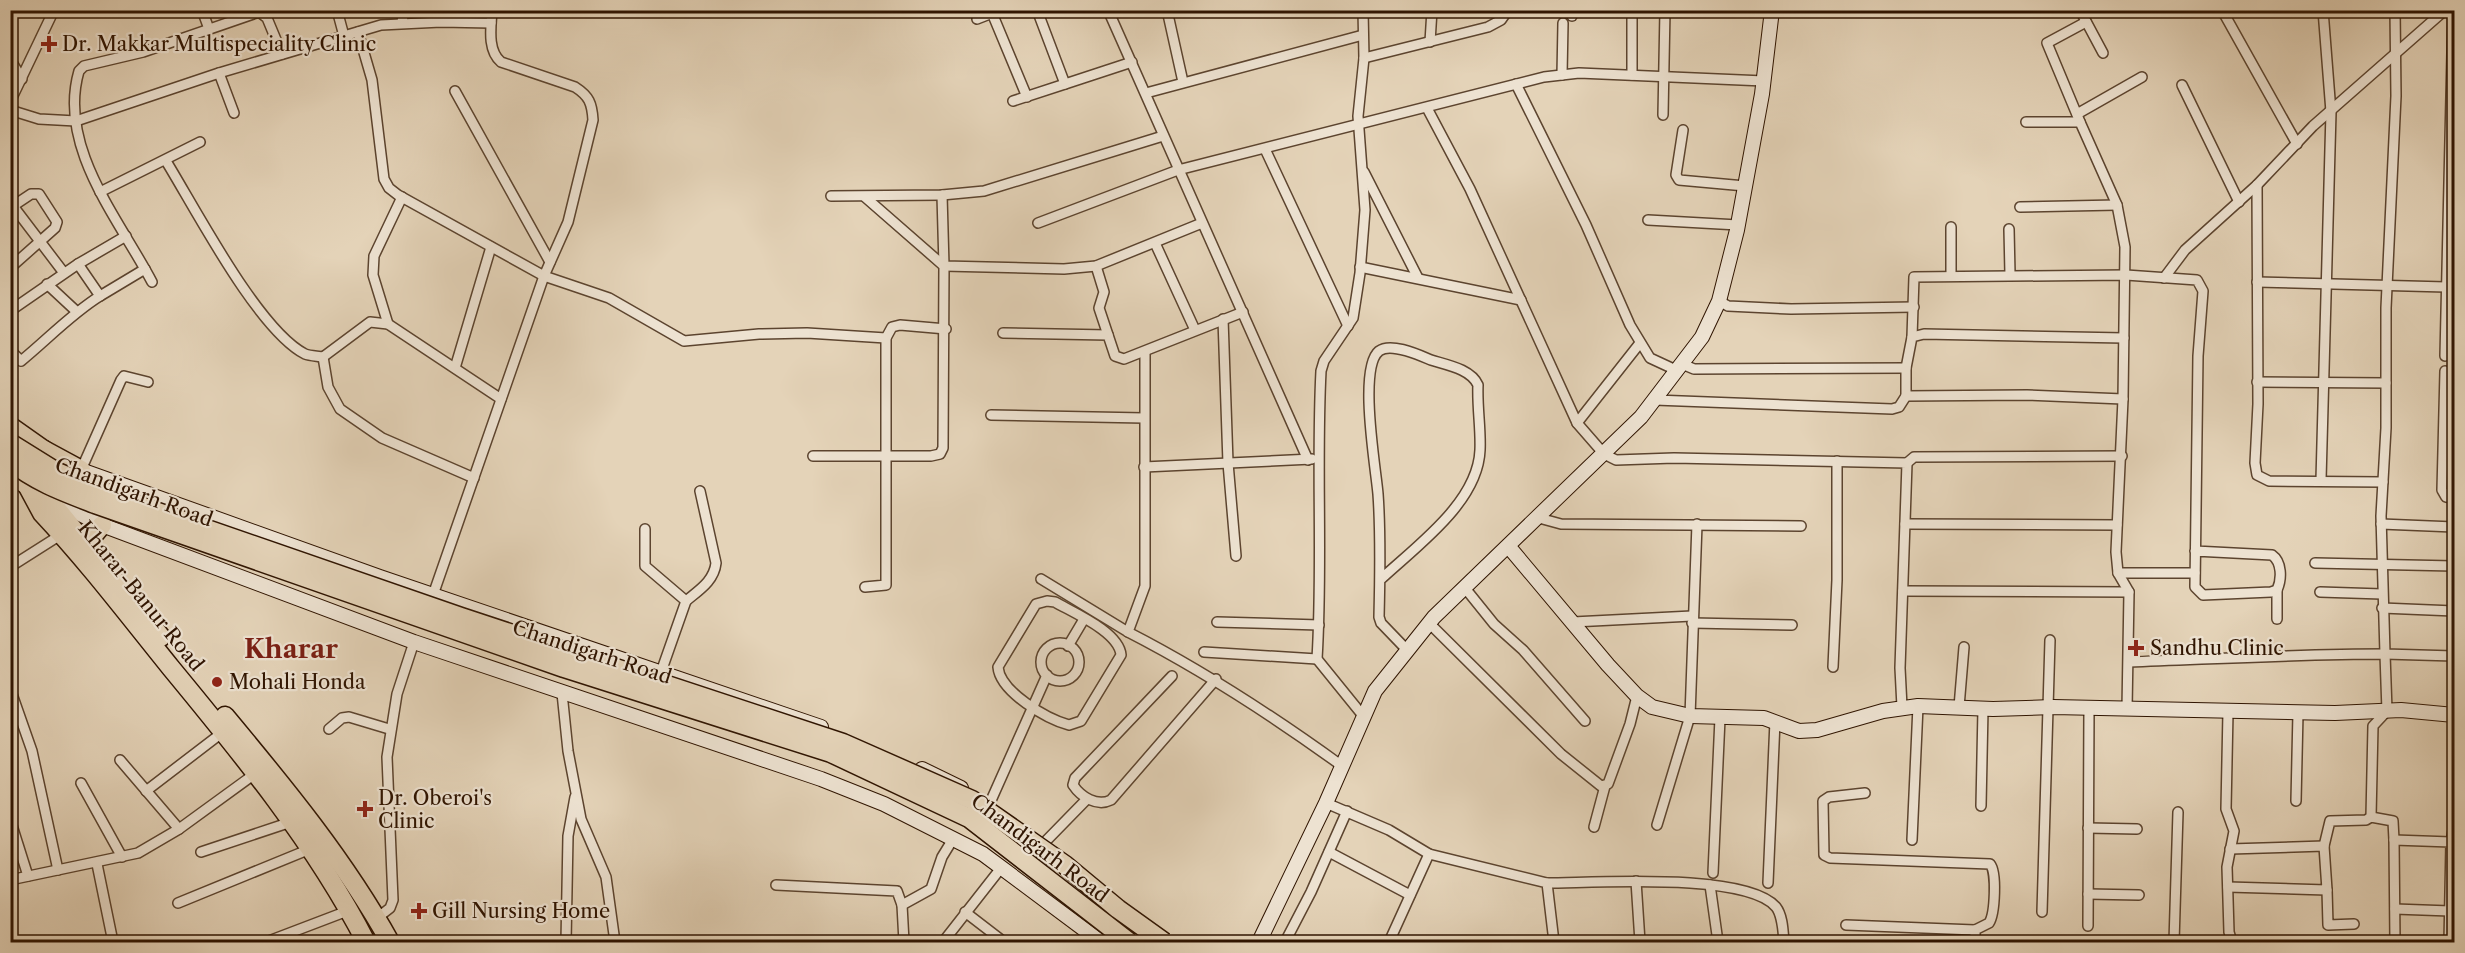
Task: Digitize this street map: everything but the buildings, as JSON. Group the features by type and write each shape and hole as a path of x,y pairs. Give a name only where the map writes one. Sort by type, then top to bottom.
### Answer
{"highway":[{"path":"11,431 81,470"},
{"path":"11,431 55,471 123,500 461,617 843,743 972,800 1065,865 1118,909 1164,942"},
{"path":"51,454 18,484 47,497 87,543 261,769 296,802 377,918 390,942"},
{"path":"47,497 51,454"},
{"name":"Chandigarh Road","path":"10,461 29,476 48,486 95,504 564,668 831,753 969,818 1129,942"},
{"name":"Kharar-Banur Road","path":"18,484 62,534 224,732 261,769 291,822 350,910 366,942"},
{"path":"87,543 102,525"}],"main road":[{"path":"1259,942 1326,803 1375,691 1429,623 1604,454 1655,400 1702,337 1719,301 1738,225 1764,81 1773,10"},
{"path":"81,470 433,595 789,714 946,778 1044,843 1175,942"},
{"path":"47,497 102,525 414,642 820,779 884,804 983,854 1101,942"},
{"path":"1509,547 1637,696 1652,706 1690,716 1752,717 1775,721 1799,731 1817,730 1855,717 1918,706 1983,709 2089,708 2298,713 2387,711 2454,715"},
{"path":"561,693 580,644"}],"street":[{"path":"10,102 54,10"},
{"path":"202,10 209,29"},
{"path":"337,10 344,36"},
{"path":"402,22 404,10"},
{"path":"433,595 544,276 571,211 593,120 592,104 586,94 575,87 501,62 494,57 492,10"},
{"path":"1037,10 1065,84"},
{"path":"1108,10 1202,223 1313,459"},
{"path":"1167,10 1183,82"},
{"path":"1363,10 1364,58 1358,124 1365,210 1360,267 1353,318 1324,361 1321,371 1313,459 1319,625 1317,659 1364,717"},
{"path":"1430,42 1432,10"},
{"path":"1364,58 1488,27 1501,20 1508,10"},
{"path":"1632,10 1632,75"},
{"path":"1663,115 1665,10"},
{"path":"2080,10 2103,53"},
{"path":"2222,10 2297,144"},
{"path":"2321,480 2331,112 2323,10"},
{"path":"2371,817 2373,726 2387,711 2381,524 2396,52 2395,10"},
{"path":"2164,278 2192,242 2257,185 2297,144 2396,52 2445,10"},
{"path":"2445,356 2452,10"},
{"path":"977,19 996,12 1027,97"},
{"path":"152,282 100,192 81,154 76,121 77,78 84,66 142,52 254,13 264,14 282,54"},
{"path":"10,110 32,117 76,121 219,73 358,32 402,22 491,23"},
{"path":"2086,22 2048,42 2078,118 2118,205 2125,247 2122,456 2117,525 2118,573 2129,592 2127,709"},
{"path":"1562,75 1563,23"},
{"path":"358,32 372,80 384,179 388,188 402,197 544,276 609,298 684,341 703,341 738,335 797,333 886,338"},
{"path":"1146,93 1364,35"},
{"path":"10,59 22,79"},
{"path":"1013,101 1132,62"},
{"path":"219,73 234,113"},
{"path":"1038,223 1178,170 1516,84 1562,75 1632,75 1764,81"},
{"path":"2026,122 2078,118 2142,78"},
{"path":"1516,84 1640,343 1650,358 1680,368 1694,369 1906,368"},
{"path":"2182,85 2238,202"},
{"path":"455,91 550,262"},
{"path":"1427,108 1470,189 1577,423 1604,454 1616,460 1674,458 1907,463"},
{"path":"1683,130 1676,175 1679,180 1745,186"},
{"path":"831,196 942,195 1003,187 1163,136"},
{"path":"100,192 200,142"},
{"path":"1265,149 1348,326"},
{"path":"166,161 229,267 277,331 306,355 323,357 370,322 388,324 501,399"},
{"path":"1362,167 1418,278"},
{"path":"2257,185 2255,464 2257,475 2269,481 2383,482"},
{"path":"10,268 41,242 55,228 57,222 39,194 31,194 12,204 41,242 64,273"},
{"path":"813,456 931,456 942,451 945,329 942,195"},
{"path":"388,324 373,275 374,255 402,197"},
{"path":"865,197 944,266 1064,269 1096,266 1202,223"},
{"path":"2020,207 2118,205"},
{"path":"1648,220 1738,225"},
{"path":"1951,276 1952,226"},
{"path":"2009,229 2010,274"},
{"path":"12,306 126,236"},
{"path":"1155,243 1195,330"},
{"path":"455,368 491,247"},
{"path":"78,264 100,296"},
{"path":"1096,266 1104,292 1099,308 1118,359 1145,353 1195,330 1243,312"},
{"path":"1360,267 1521,300"},
{"path":"10,350 21,361 54,335 76,311 145,269"},
{"path":"1655,400 1892,409 1899,407 1906,396 1906,368 1912,337 1914,277 2010,274 2126,275 2197,280 2203,291 2198,356 2195,587 2203,595 2277,590"},
{"path":"2257,282 2446,287"},
{"path":"47,284 76,311"},
{"path":"1719,301 1728,306 1781,309 1914,307"},
{"path":"1223,319 1228,464 1236,556"},
{"path":"865,587 886,585 886,338 892,327 900,325 945,329"},
{"path":"1003,333 1108,335"},
{"path":"1912,337 1924,334 2124,338"},
{"path":"1577,423 1640,343"},
{"path":"1380,580 1449,516 1472,481 1480,452 1478,385 1475,379 1466,372 1415,353 1388,348 1380,351 1374,358 1369,405 1370,441 1378,494 1380,580 1381,623 1407,650"},
{"path":"1128,632 1145,586 1145,353"},
{"path":"323,357 328,387 340,409 382,438 474,478"},
{"path":"2445,371 2442,490 2446,497 2454,498"},
{"path":"81,470 124,376 148,382"},
{"path":"2257,382 2386,383"},
{"path":"1906,396 2027,395 2123,399"},
{"path":"991,415 1144,418"},
{"path":"1902,707 1900,668 1907,463 1914,456 2122,456"},
{"path":"1144,467 1313,459"},
{"path":"1833,667 1838,549 1837,461"},
{"path":"662,672 686,601 711,579 715,571 716,563 700,491"},
{"path":"1539,518 1562,524 1801,526"},
{"path":"1658,825 1690,716 1697,524"},
{"path":"1905,524 2117,525"},
{"path":"2381,524 2454,527"},
{"path":"645,529 645,566 686,601"},
{"path":"10,567 62,534"},
{"path":"2195,551 2272,555 2278,559 2280,566 2277,619"},
{"path":"2315,563 2454,566"},
{"path":"2118,573 2195,573"},
{"path":"1041,579 1128,632 1216,679 1268,712 1342,766"},
{"path":"1465,588 1494,624 1523,650 1585,721"},
{"path":"1904,591 2129,592"},
{"path":"2320,592 2382,594"},
{"path":"1055,602 1114,638 1121,655 1081,721 1069,724 1031,706 1005,685 998,667 1036,604 1055,602"},
{"path":"2382,608 2454,611"},
{"path":"1068,646 1084,619"},
{"path":"1573,622 1692,619 1792,625"},
{"path":"1217,622 1319,625"},
{"path":"1429,623 1526,716 1562,754 1584,774 1601,786 1605,786"},
{"path":"2042,912 2050,640"},
{"path":"377,918 390,908 393,900 387,782 390,729 401,680 414,642"},
{"path":"1055,644 1068,646 1078,658 1073,675 1062,680 1047,675 1041,662 1045,650 1055,644"},
{"path":"1959,707 1964,647"},
{"path":"1204,652 1317,659"},
{"path":"2129,662 2233,659 2294,654 2454,656"},
{"path":"989,805 1031,706 1047,675"},
{"path":"1172,676 1075,778 1073,785 1087,799 1101,803 1111,800 1216,679"},
{"path":"561,693 581,819 606,877 615,942"},
{"path":"12,694 37,770 58,870"},
{"path":"1594,827 1605,786 1630,724 1637,696"},
{"path":"1912,840 1918,706"},
{"path":"2088,926 2089,708"},
{"path":"1981,806 1983,709"},
{"path":"2228,712 2226,809 2234,831 2227,867 2232,942"},
{"path":"2296,801 2298,713"},
{"path":"329,729 342,718 349,717 390,729"},
{"path":"1713,873 1720,718"},
{"path":"1768,883 1775,721"},
{"path":"146,790 224,732"},
{"path":"120,760 179,829"},
{"path":"10,880 97,864 138,853 179,829 261,769"},
{"path":"81,783 122,857"},
{"path":"1846,925 1975,930 1984,927 1992,919 1994,872 1990,864 1830,858 1824,855 1822,801 1829,797 1865,793"},
{"path":"566,942 568,836 576,795"},
{"path":"1044,843 1087,799"},
{"path":"1326,803 1389,830 1430,854 1546,882 1636,881 1733,887 1767,901 1775,907 1780,914 1784,942"},
{"path":"1285,942 1347,812"},
{"path":"2174,942 2178,812"},
{"path":"2354,924 2328,925 2324,846 2330,821 2366,820 2371,817 2393,821 2395,942"},
{"path":"10,819 28,876"},
{"path":"201,852 291,822"},
{"path":"2449,942 2451,842 2454,824"},
{"path":"2088,828 2137,829"},
{"path":"902,906 931,889 942,857 953,839"},
{"path":"2394,840 2451,842"},
{"path":"2230,849 2324,846"},
{"path":"178,903 310,849"},
{"path":"1329,852 1410,895"},
{"path":"1389,942 1430,854"},
{"path":"97,864 113,942"},
{"path":"943,942 1001,868"},
{"path":"1636,881 1640,942"},
{"path":"1546,882 1554,942"},
{"path":"776,885 892,889 900,896 904,942"},
{"path":"1710,885 1718,942"},
{"path":"2228,887 2327,890"},
{"path":"2088,894 2139,895"},
{"path":"2395,909 2450,911"},
{"path":"266,942 350,910"},
{"path":"965,912 1004,942"},
{"path":"1975,930 1975,942"}],"place":[{"name":"Dr. Makkar Multispeciality Clinic","path":"49,44"},
{"name":"Sandhu Clinic","path":"2136,648"},
{"name":"Mohali Honda","path":"217,682"},
{"name":"Dr. Oberoi's Clinic","path":"365,809"},
{"name":"Gill Nursing Home","path":"419,911"}],"district":[{"name":"Kharar","path":"291,649"}]}
